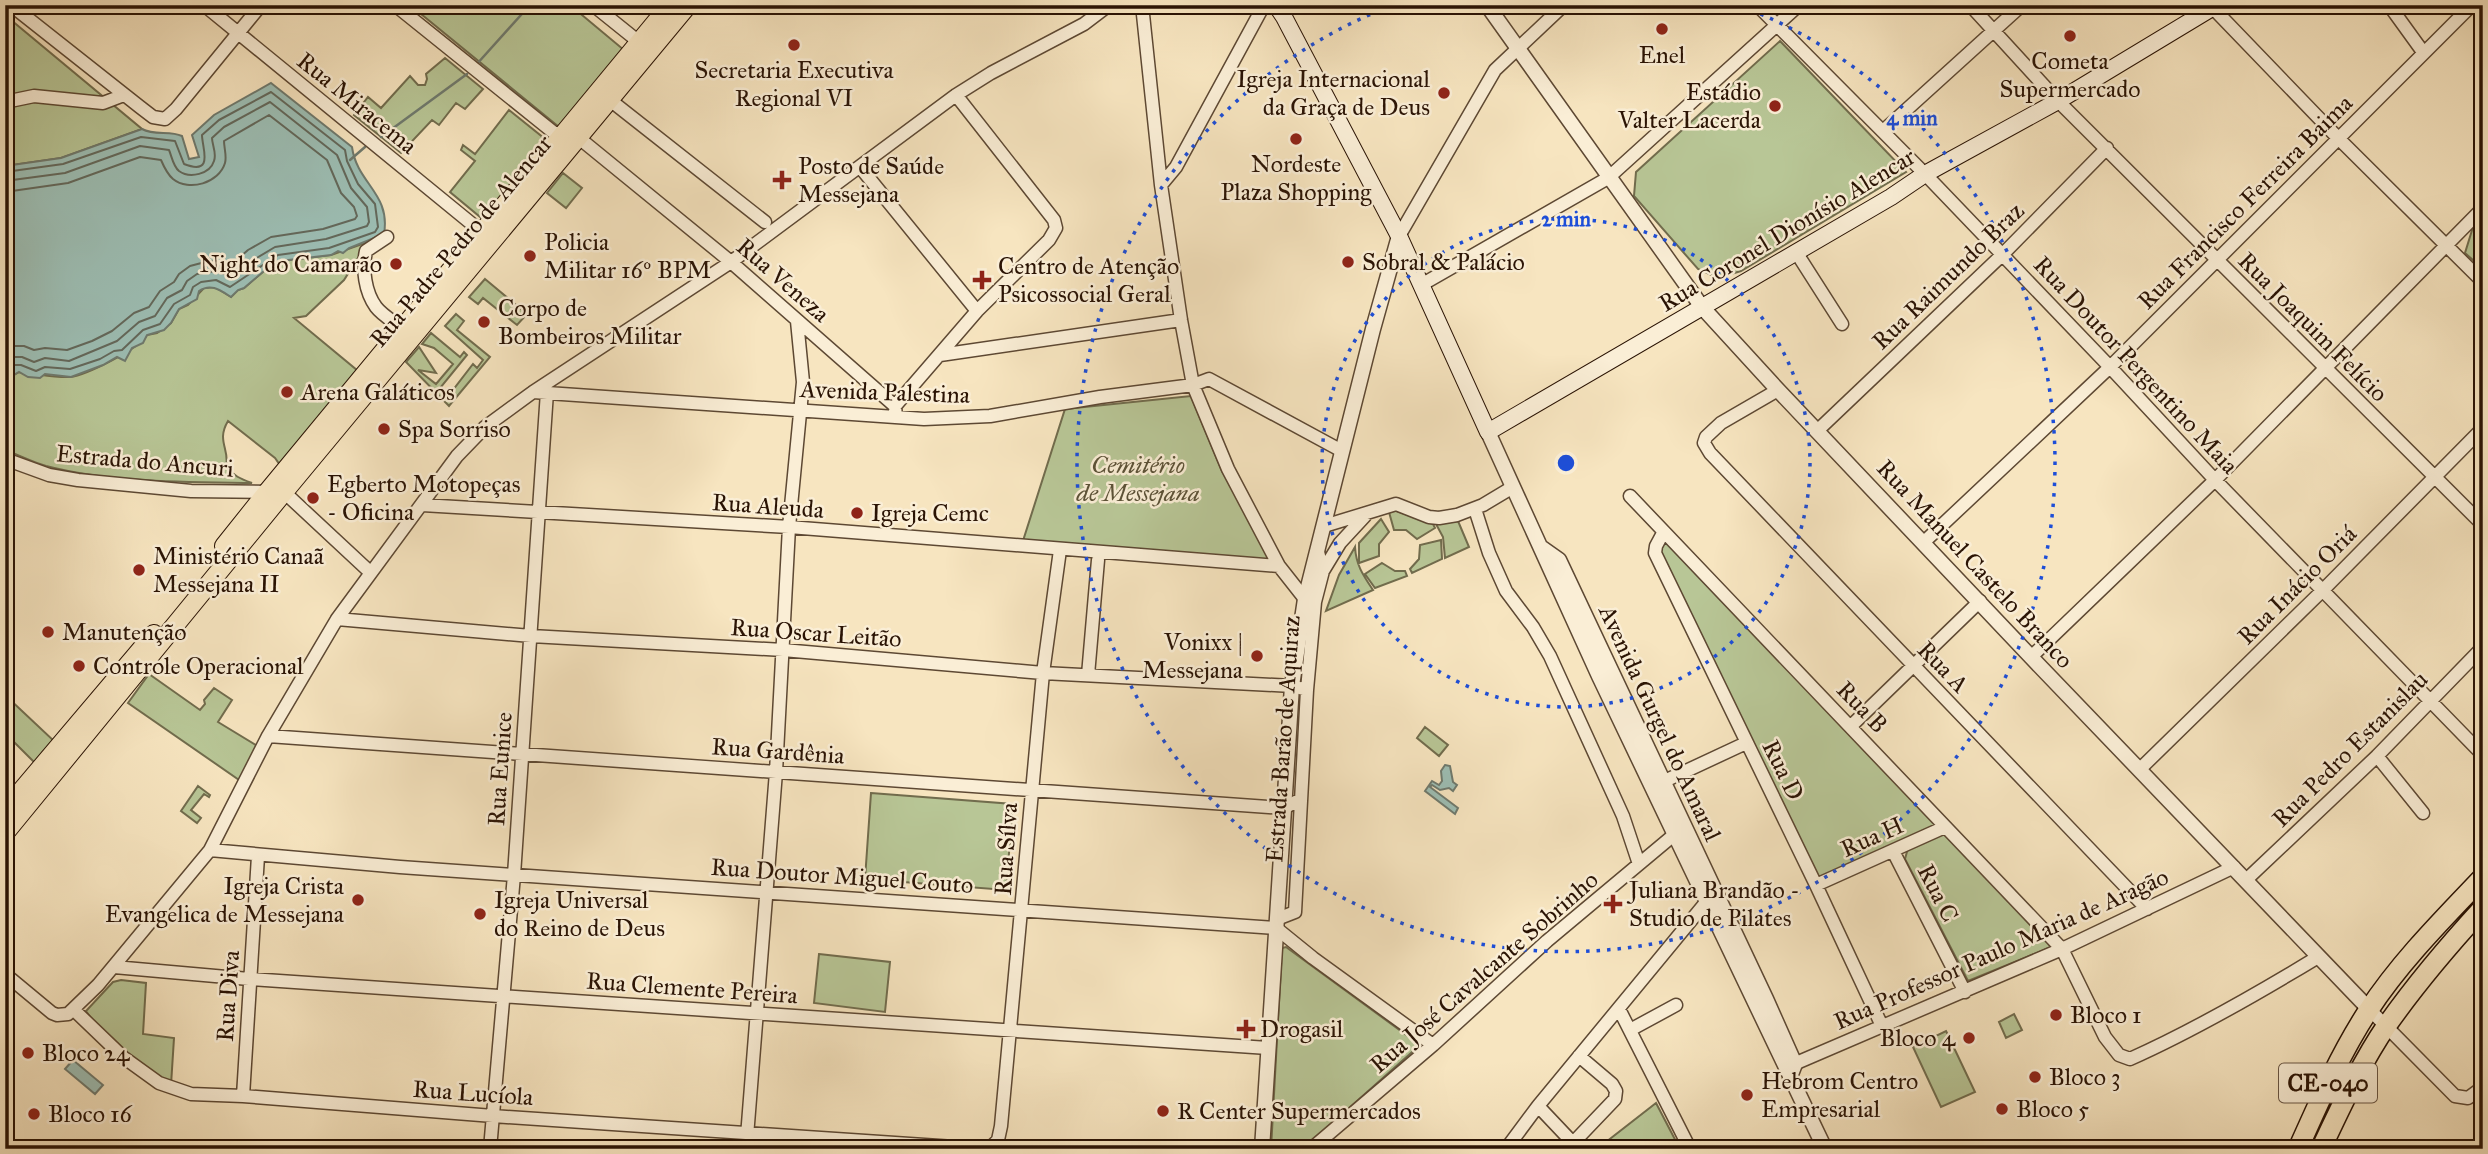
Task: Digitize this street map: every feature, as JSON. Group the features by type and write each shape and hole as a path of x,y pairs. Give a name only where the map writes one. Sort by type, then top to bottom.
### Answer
{"highway":[{"name":"CE-040","path":"2298,1149 2320,1099 2369,1009 2428,937 2483,877"},
{"name":"CE-040","path":"2321,1149 2339,1110 2386,1027 2424,977 2483,908"}],"main road":[{"name":"Rua Padre Pedro de Alencar","path":"5,833 80,732 571,136 639,42 670,5"},
{"name":"Rua Padre Pedro de Alencar","path":"276,491 403,329 434,302 483,233 571,136 610,100 688,5"},
{"name":"Avenida Gurgel do Amaral","path":"1276,5 1399,236 1488,432"},
{"name":"Rua Coronel Dionísio Alencar","path":"1488,432 1891,197 1925,174 2058,101 2214,6"},
{"name":"Rua Padre Pedro de Alencar","path":"5,810 80,732"}],"street":[{"path":"10,5 153,117 165,119 176,110 261,5"},
{"name":"Rua Miracema","path":"204,5 483,233"},
{"name":"Rua Veneza","path":"395,5 553,132 571,136 731,262 895,412"},
{"path":"593,5 639,42"},
{"path":"5,974 52,1013 61,1015 74,1010 114,967 210,850 268,736 337,619 457,456 485,427 533,392 731,262 956,95 991,73 1084,24 1109,5"},
{"path":"1142,5 1161,185 1193,385 1228,469 1279,566 1305,599"},
{"path":"1161,185 1176,167 1264,5"},
{"name":"Rua Manuel Castelo Branco","path":"1488,5 1702,307 1777,390 2318,957 2455,1096 2468,1098 2482,1088"},
{"path":"1399,236 1495,70 1564,5"},
{"name":"Rua Doutor Pergentino Maia","path":"1757,5 1925,174 2215,480 2483,755"},
{"path":"1421,285 1608,177 1799,5"},
{"name":"Rua Joaquim Felício","path":"1970,5 2058,101 2483,525"},
{"path":"1882,131 2022,5"},
{"path":"2389,5 2423,52"},
{"name":"Rua Francisco Ferreira Baima","path":"1924,542 2110,367 2472,5"},
{"path":"2214,6 2339,139 2483,282"},
{"path":"5,102 33,96 103,103 124,95"},
{"path":"895,412 977,311 1056,231 1054,220 956,95"},
{"path":"610,100 765,222"},
{"name":"Rua Raimundo Braz","path":"1817,431 2002,255 2107,148"},
{"path":"860,167 977,311"},
{"path":"2031,657 2215,480 2483,208"},
{"name":"Estrada Barão de Aquiraz","path":"1277,924 1295,912 1307,690 1308,624 1305,599 1399,236"},
{"path":"387,237 366,251 364,269 368,290 376,308 403,329"},
{"path":"1796,252 1842,324"},
{"path":"940,355 1181,320"},
{"path":"746,1149 776,772 789,527 802,366 797,321"},
{"name":"Avenida Palestina","path":"533,392 799,411 895,412 924,419 990,416 1100,397 1193,385 1209,379 1342,451"},
{"name":"Rua A","path":"1777,390 1711,430 1704,443 1710,453 2147,909"},
{"name":"Rua Eunice","path":"489,1149 514,875 547,392"},
{"name":"Rua Inácio Oriá","path":"2139,770 2483,428"},
{"name":"Avenida Gurgel do Amaral","path":"1488,432 1541,547 1559,561 1825,1149"},
{"name":"Estrada do Ancuri","path":"5,459 49,475 78,480 191,491 276,491"},
{"path":"1324,526 1396,504 1439,518 1475,509 1513,486"},
{"path":"276,491 370,573"},
{"name":"Rua B","path":"1630,496 2062,949 2105,1037 2119,1055 2130,1059 2237,1004 2318,957"},
{"name":"Rua Aleuda","path":"422,505 537,514 789,527 1279,566"},
{"path":"1475,509 1489,553 1506,591 1534,627 1550,656 1623,816 1639,864"},
{"path":"1323,570 1340,542 1367,514"},
{"name":"Rua D","path":"1663,533 1655,553 1882,1026"},
{"name":"Rua Sílva","path":"986,1149 998,1140 1001,1126 1043,673 1060,550"},
{"name":"Estrada Barão de Aquiraz","path":"1262,1149 1292,686 1323,570 1318,552"},
{"path":"1088,676 1098,560"},
{"path":"1851,726 1980,601"},
{"name":"Rua Oscar Leitão","path":"337,619 531,636 783,650 1043,673 1292,686 1307,690"},
{"name":"Rua Pedro Estanislau","path":"2246,880 2377,756 2483,647"},
{"name":"Rua Gardênia","path":"268,736 1284,808"},
{"path":"1658,784 1746,743"},
{"path":"1287,760 1304,749"},
{"path":"2377,756 2423,813"},
{"path":"1284,808 1301,799"},
{"name":"Rua H","path":"1816,885 1945,827"},
{"name":"Rua José Cavalcante Sobrinho","path":"1311,1149 1433,1045 1547,941 1680,830"},
{"name":"Rua Doutor Miguel Couto","path":"210,850 258,856 1022,911 1277,924"},
{"name":"Rua C","path":"1893,851 1965,992"},
{"name":"Rua Diva","path":"243,1096 258,856"},
{"name":"Rua Professor Paulo Maria de Aragão","path":"1790,1070 1882,1026 2062,949 2234,867"},
{"path":"1507,1149 1538,1106 1710,897"},
{"path":"1277,924 1312,958 1433,1045"},
{"name":"Rua Clemente Pereira","path":"114,967 249,979 503,994 1268,1048"},
{"path":"1630,1030 1676,1005"},
{"path":"1619,1009 1690,1149"},
{"name":"Rua Lucíola","path":"74,1010 123,1057 159,1083 191,1094 986,1149"},
{"path":"1538,1106 1569,1142 1573,1143 1617,1095 1612,1084 1579,1056"}],"green space":[{"path":"410,5 570,5 624,50 559,127"},
{"path":"5,15 142,129 61,158 5,166"},
{"name":"Estádio Valter Lacerda","path":"1780,41 1906,172 1741,271 1718,278 1698,269 1634,196 1636,172"},
{"path":"445,58 483,89 465,109 456,103 439,125 432,120 401,153 354,115 368,97 381,108 410,76 418,85 425,85 426,74"},
{"path":"509,110 550,143 485,221 450,192 475,161 461,150 463,145 475,154"},
{"path":"563,173 582,188 566,208 547,193"},
{"path":"2483,218 2483,269 2465,253 2473,227"},
{"path":"368,242 344,280 306,316 294,318 358,371 280,465 275,458 228,421 223,434 226,466 238,477 252,483 96,476 46,466 5,450 5,370 12,376 19,372 70,377 88,372 171,323 179,309 188,305 204,288 215,287 231,297 280,261 331,255"},
{"path":"485,279 527,314 517,325 483,298 478,304 469,297"},
{"path":"456,314 464,321 457,330 490,357 449,406 406,362 419,347 436,373 418,370 436,384 453,364 434,348 422,344 431,333 460,357 464,352 467,355 440,388 449,395 473,364 477,368 483,360 445,326"},
{"name":"Cemitério de Messejana","path":"1191,396 1222,471 1277,569 1022,544 1065,409"},
{"path":"1394,510 1433,524 1435,528 1417,539 1406,530 1394,530 1389,512"},
{"path":"1381,519 1389,532 1379,544 1379,556 1359,563 1359,543"},
{"path":"1458,521 1469,547 1445,558 1443,537 1436,524"},
{"path":"1663,534 1945,827 1816,885 1656,552"},
{"path":"1441,540 1442,559 1412,573 1410,569 1419,559 1420,545"},
{"path":"1355,547 1358,565 1373,590 1326,611 1339,575"},
{"path":"1382,563 1395,571 1405,571 1407,576 1375,588 1365,574"},
{"path":"149,674 200,710 214,688 232,700 218,722 259,747 242,782 128,703"},
{"path":"5,695 54,741 36,764 5,733"},
{"path":"1425,727 1448,745 1439,756 1417,738"},
{"path":"198,786 210,795 209,797 204,794 191,810 201,818 197,823 181,811"},
{"path":"871,793 1013,804 1006,890 865,879"},
{"path":"1948,832 2050,945 2049,948 1968,981 1905,859 1908,848"},
{"path":"1286,947 1420,1045 1303,1149 1271,1149 1282,948"},
{"path":"819,954 890,962 885,1012 814,1003"},
{"path":"121,980 146,983 143,1034 174,1038 171,1085 114,1043 86,1011 113,982"},
{"path":"2014,1014 2022,1030 2006,1038 1999,1022"},
{"path":"1946,1031 1975,1092 1941,1107 1913,1047"},
{"path":"1656,1103 1680,1149 1597,1149"}],"water":[{"path":"271,83 352,147 360,170 383,208 384,234 343,253 338,251 331,255 280,261 231,297 215,288 203,289 199,291 197,299 179,309 164,330 147,335 143,343 132,348 125,361 117,357 71,377 45,374 40,378 28,377 19,372 12,376 5,370 5,166 61,158 142,129 182,136 189,159 199,157 192,135 214,115"},
{"path":"1445,765 1450,766 1453,782 1457,785 1453,791 1449,788 1440,790 1432,785 1430,787 1458,808 1455,814 1425,791 1432,781 1439,785 1442,781 1441,771"},
{"path":"73,1060 103,1085 95,1094 65,1069"}],"waterway":[{"path":"476,65 530,5"},
{"path":"381,137 467,74"},
{"path":"350,160 365,147"}],"place":[{"name":"Enel","path":"1662,29"},
{"name":"Cometa Supermercado","path":"2070,36"},
{"name":"Secretaria Executiva Regional VI","path":"794,45"},
{"name":"Igreja Internacional da Graça de Deus","path":"1444,93"},
{"name":"Estádio Valter Lacerda","path":"1775,106"},
{"name":"Nordeste Plaza Shopping","path":"1296,139"},
{"name":"Posto de Saúde Messejana","path":"782,180"},
{"name":"Policia Militar 16º BPM","path":"530,256"},
{"name":"Sobral & Palácio","path":"1348,262"},
{"name":"Night do Camarão","path":"396,264"},
{"name":"Centro de Atenção Psicossocial Geral","path":"982,280"},
{"name":"Corpo de Bombeiros Militar","path":"484,322"},
{"name":"Arena Galáticos","path":"287,392"},
{"name":"Spa Sorriso","path":"384,429"},
{"name":"Egberto Motopeças - Oficina","path":"313,498"},
{"name":"Igreja Cemc","path":"857,513"},
{"name":"Ministério Canaã Messejana II","path":"139,570"},
{"name":"Manutenção","path":"48,632"},
{"name":"Vonixx | Messejana","path":"1257,656"},
{"name":"Controle Operacional","path":"79,666"},
{"name":"Igreja Crista Evangelica de Messejana","path":"358,900"},
{"name":"Juliana Brandão - Studio de Pilates","path":"1613,904"},
{"name":"Igreja Universal do Reino de Deus","path":"480,914"},
{"name":"Bloco 1","path":"2056,1015"},
{"name":"Drogasil","path":"1246,1029"},
{"name":"Bloco 4","path":"1969,1038"},
{"name":"Bloco 24","path":"28,1053"},
{"name":"Bloco 3","path":"2035,1077"},
{"name":"Hebrom Centro Empresarial","path":"1747,1095"},
{"name":"Bloco 5","path":"2002,1109"},
{"name":"R Center Supermercados","path":"1163,1111"},
{"name":"Bloco 16","path":"34,1114"}]}
